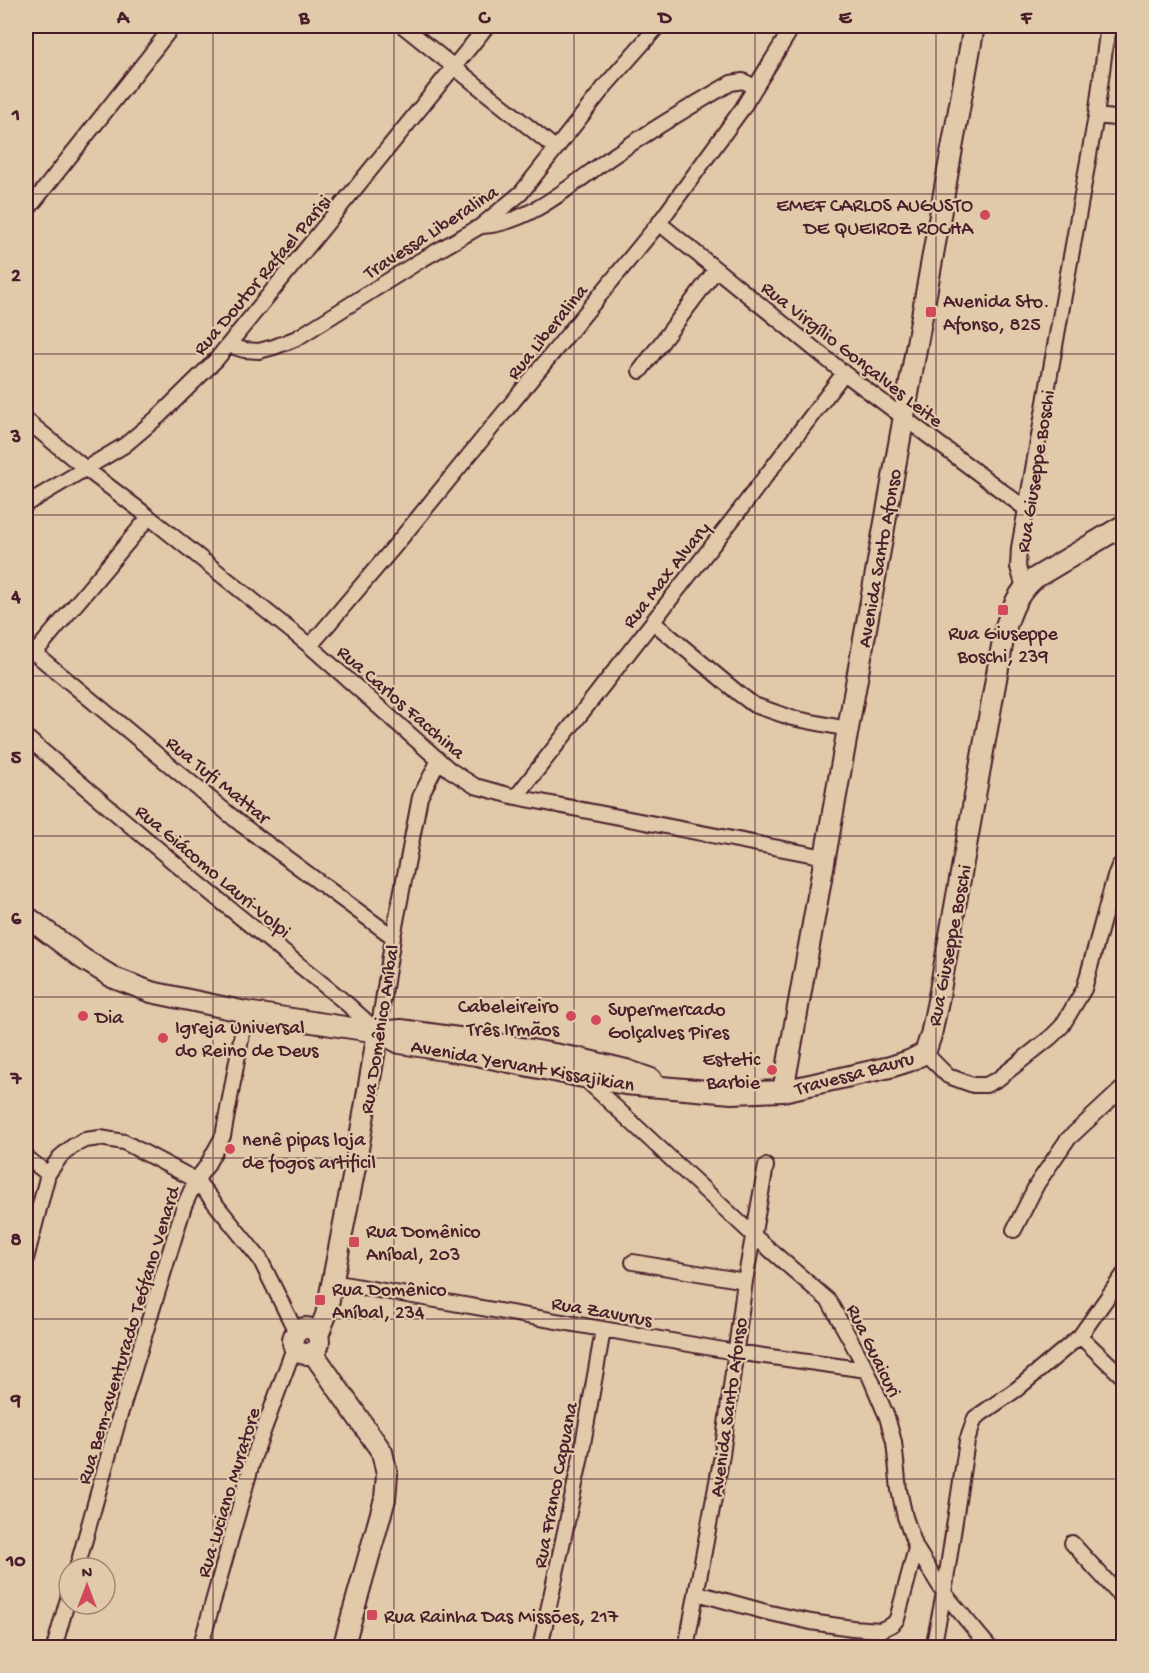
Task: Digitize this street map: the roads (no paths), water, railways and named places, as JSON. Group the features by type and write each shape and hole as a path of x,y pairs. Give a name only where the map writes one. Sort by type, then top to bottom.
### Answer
{"main road":[{"name":"Avenida Santo Afonso","path":"783,1091 974,26"},
{"path":"1024,588 1051,567 1124,525"},
{"name":"Rua Giuseppe Boschi","path":"925,1053 939,996 1005,628 1016,599 1024,588"},
{"name":"Avenida Yervant Kissajikian","path":"26,916 83,959 114,978 151,992 246,1012 378,1032 401,1030 576,1058 626,1070 670,1086"},
{"name":"Avenida Yervant Kissajikian","path":"378,1032 400,1044 476,1055 625,1083 732,1093 783,1091"},
{"name":"Rua Domênico Aníbal","path":"305,1342 326,1315 357,1157 378,1032"},
{"name":"Travessa Bauru","path":"783,1091 890,1067 925,1053"},
{"path":"305,1342 382,1452 387,1474 385,1499 343,1647"}],"street":[{"path":"26,212 172,26"},
{"path":"403,26 456,66 555,148"},
{"name":"Rua Doutor Rafael Parisi","path":"26,504 125,445 195,382 228,345 487,26"},
{"name":"Travessa Liberalina","path":"228,345 244,350 259,351 297,338 421,260 481,226 521,193 555,148 658,26"},
{"name":"Rua Liberalina","path":"310,646 659,223 742,109 793,26"},
{"name":"Rua Giuseppe Boschi","path":"1024,588 1018,567 1019,548 1096,116 1108,26"},
{"path":"481,226 511,221 526,213 563,191 614,155 731,83 743,81 755,87"},
{"path":"1096,116 1124,119"},
{"name":"Rua Virgílio Gonçalves Leite","path":"659,223 715,271 844,373 1026,509"},
{"path":"640,371 715,271"},
{"name":"Rua Max Alvary","path":"516,797 844,373"},
{"name":"Rua Carlos Facchina","path":"26,420 310,646 439,760 475,786 516,797 825,857"},
{"path":"30,650 149,517"},
{"path":"653,621 754,705 792,718 848,729"},
{"name":"Rua Tufi Mattar","path":"30,650 242,825 393,937"},
{"name":"Rua Giácomo Lauri-Volpi","path":"26,737 378,1032"},
{"name":"Rua Domênico Aníbal","path":"378,1032 393,937 420,797 439,760"},
{"path":"925,1053 948,1076 973,1085 986,1085 998,1079 1051,1037 1062,1026 1084,989 1115,876 1124,861"},
{"name":"Rua Bem-aventurado Teófano Venard","path":"80,1556 119,1418 184,1206 196,1180 223,1136 246,1012"},
{"path":"576,1058 584,1077"},
{"name":"Rua Guaicuri","path":"584,1077 753,1235 829,1301 867,1370 892,1435 904,1518 916,1548 944,1593 990,1647"},
{"path":"1014,1230 1038,1184 1067,1140 1124,1087"},
{"path":"26,1259 48,1174 60,1157 85,1140 100,1138 124,1142 196,1180 260,1259 305,1342"},
{"path":"26,1157 48,1174"},
{"name":"Avenida Santo Afonso","path":"686,1647 722,1455 745,1281 766,1166"},
{"path":"633,1262 745,1281"},
{"path":"933,1647 944,1593 970,1427 975,1418 1017,1389 1080,1336 1124,1275"},
{"name":"Rua Zavurus","path":"332,1282 735,1352 867,1370"},
{"name":"Rua Franco Capuana","path":"540,1647 580,1461 603,1330"},
{"path":"1080,1336 1124,1378"},
{"name":"Rua Luciano Muratore","path":"200,1647 254,1456 305,1342"},
{"path":"1072,1543 1124,1600"},
{"path":"697,1593 811,1622 881,1630 893,1624 897,1619 916,1548"},
{"path":"54,1647 63,1616"}],"place":[{"name":"EMEF CARLOS AUGUSTO DE QUEIROZ ROCHA","path":"985,215"},
{"name":"Avenida Sto. Afonso, 825","path":"931,312"},
{"name":"Rua Giuseppe Boschi, 239","path":"1003,610"},
{"name":"Dia","path":"83,1016"},
{"name":"Cabeleireiro Três Irmãos","path":"571,1016"},
{"name":"Supermercado Golçalves Pires","path":"596,1020"},
{"name":"Igreja Universal do Reino de Deus","path":"163,1038"},
{"name":"Estetic Barbie","path":"772,1070"},
{"name":"nenê pipas loja de fogos artificil","path":"230,1149"},
{"name":"Rua Domênico Aníbal, 203","path":"354,1242"},
{"name":"Rua Domênico Aníbal, 234","path":"320,1300"},
{"name":"Rua Rainha Das Missões, 217","path":"372,1615"}]}
